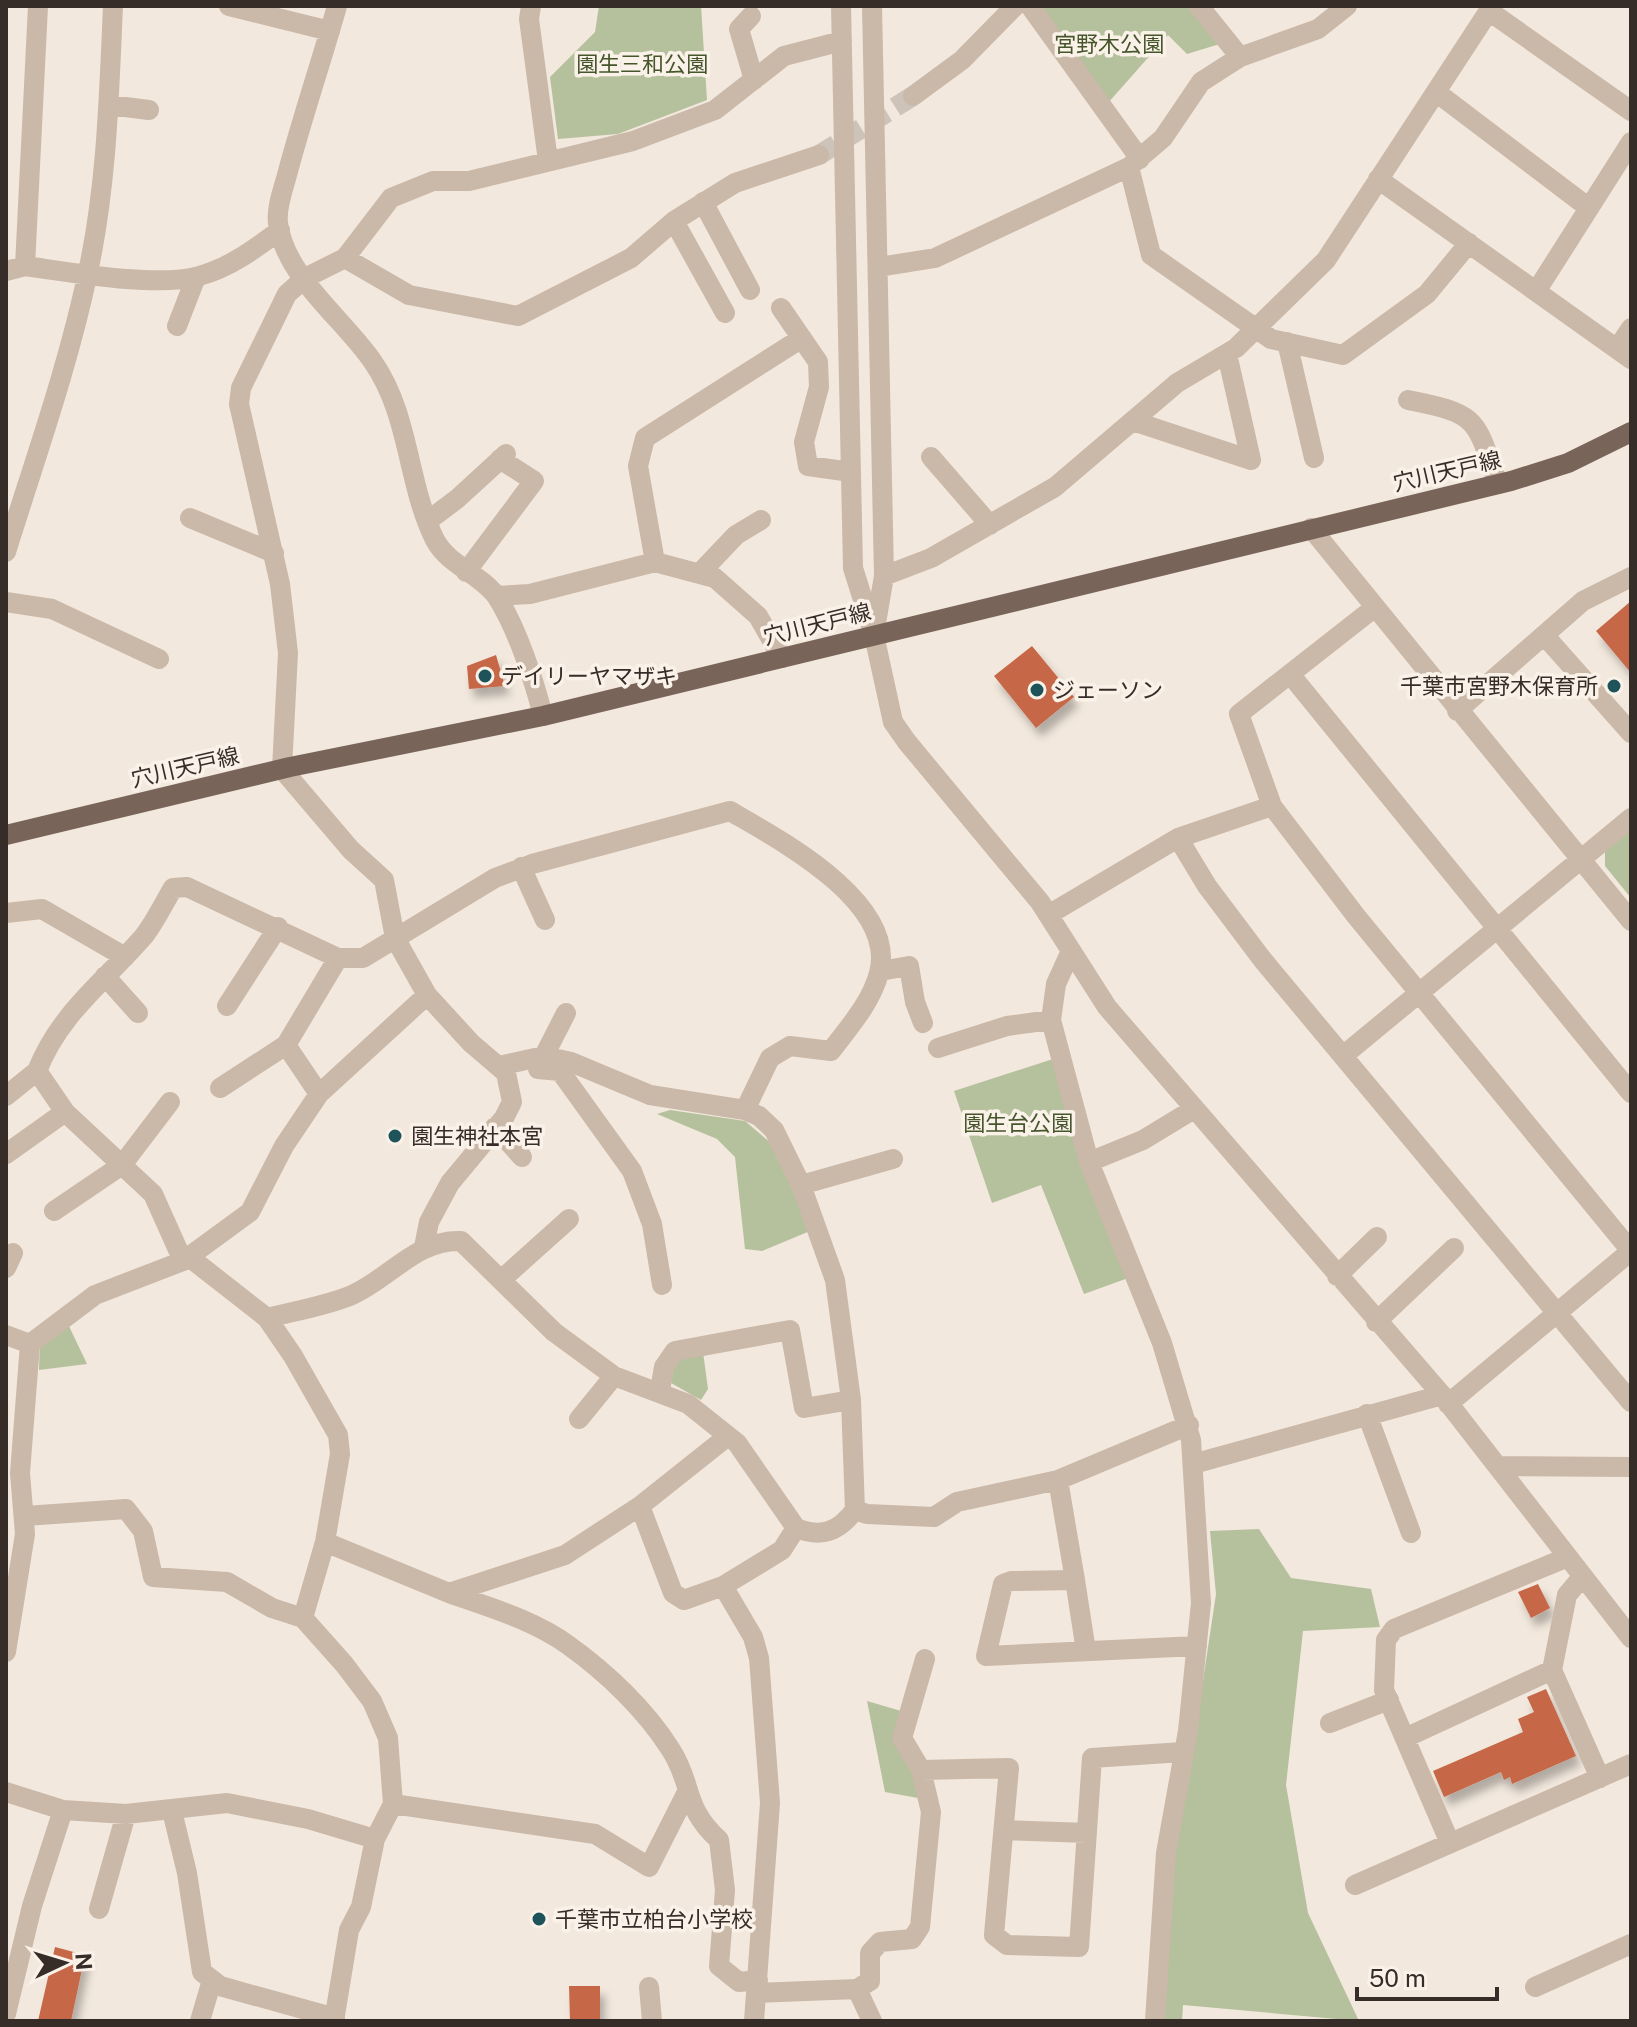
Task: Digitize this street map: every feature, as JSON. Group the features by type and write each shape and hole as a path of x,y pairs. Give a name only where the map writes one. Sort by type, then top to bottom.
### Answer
{"main road":[{"name":"穴川天戸線","path":"6,835 282,769 543,716 1498,484 1568,463 1631,432"}],"street":[{"path":"38,6 15,268 144,279 196,277 221,268 280,230"},
{"path":"6,552 66,358 88,272 102,192 113,6"},
{"path":"229,6 330,31"},
{"path":"337,6 281,199 280,230 289,255 305,278 374,363 405,435 435,539 449,560 496,596 532,673 543,716"},
{"path":"531,6 529,19 548,161"},
{"path":"841,6 853,568 874,635 893,722 1048,915 1107,1007 1445,1400 1631,1638"},
{"path":"872,6 884,576 874,635"},
{"path":"913,96 962,60 1015,6"},
{"path":"1030,6 1134,163 1151,255 1271,339 1343,355 1427,294 1469,243"},
{"path":"1199,6 1240,57"},
{"path":"879,267 935,258 1134,163 1163,138 1201,82 1240,57 1318,29 1347,6"},
{"path":"884,576 931,558 1055,487 1177,383 1227,354 1254,329 1326,260 1491,8 1631,111"},
{"path":"751,16 739,29 754,80"},
{"path":"424,1247 429,1222 450,1183 512,1102 503,1070 471,1043 427,995 395,938 384,880 351,850 282,769 288,653 274,553 239,404 241,388 287,294 305,278 345,258 391,198 409,188 433,181 469,181 633,141 715,110 784,56 842,41"},
{"path":"1436,92 1589,208"},
{"path":"109,105 149,110"},
{"path":"1537,290 1631,142"},
{"path":"345,258 409,295 518,316 631,258 674,221 735,183 819,155"},
{"path":"1378,179 1624,354 1631,328"},
{"path":"703,202 750,290"},
{"path":"674,221 725,313"},
{"path":"177,326 196,277"},
{"path":"781,308 818,362 819,387 804,442 808,466 851,472"},
{"path":"655,562 638,466 645,438 802,338"},
{"path":"1287,342 1314,458"},
{"path":"1133,421 1251,460 1227,354"},
{"path":"1408,400 1452,409 1479,427 1498,484"},
{"path":"429,520 457,499 503,456 534,481 466,572"},
{"path":"931,457 990,525"},
{"path":"190,518 274,553"},
{"path":"699,574 736,535 761,520"},
{"path":"1311,528 1631,921"},
{"path":"496,596 530,594 655,562 715,578 758,616 782,658"},
{"path":"1457,711 1583,601 1631,577"},
{"path":"6,602 52,609 159,659"},
{"path":"1193,1464 1367,1414 1445,1400 1631,1251 1272,806 1239,714 1374,608"},
{"path":"1544,635 1631,733"},
{"path":"1290,674 1631,1093"},
{"path":"1048,915 1178,838 1272,806"},
{"path":"6,1096 37,1071 50,1039 147,932 173,888 187,887 278,927 338,958 363,958 495,878 521,867 730,811 812,858 843,889 873,927 879,946 880,971 865,1006 831,1051 790,1046 770,1058 745,1110"},
{"path":"1344,1055 1631,818"},
{"path":"1178,838 1207,886 1253,947 1631,1402"},
{"path":"521,867 545,920"},
{"path":"6,913 42,909 125,957"},
{"path":"227,1006 278,927"},
{"path":"1071,951 1056,984 1051,1020 1089,1162 1162,1343 1189,1425 1193,1464 1201,1603 1183,1752 1166,1853 1155,2021"},
{"path":"220,1088 286,1045 338,958"},
{"path":"880,971 909,966 915,1002 923,1023"},
{"path":"105,976 138,1013"},
{"path":"6,1652 25,1516 13,1473 30,1344 95,1295 186,1259 250,1212 284,1146 319,1094 427,995"},
{"path":"544,1056 566,1013"},
{"path":"938,1048 1007,1026 1051,1020"},
{"path":"286,1045 319,1094"},
{"path":"503,1070 544,1056 571,1062 650,1095 745,1110 759,1116 774,1130 801,1185 835,1280 851,1400 855,1510"},
{"path":"503,1070 548,1068 560,1071 582,1100 632,1171 652,1224 662,1285"},
{"path":"37,1071 65,1112 153,1194 186,1259 267,1318 293,1356 338,1435 340,1454 325,1542 303,1618"},
{"path":"54,1211 122,1165 170,1102"},
{"path":"1089,1162 1143,1140 1194,1109"},
{"path":"6,1154 65,1112"},
{"path":"495,1127 522,1157"},
{"path":"801,1185 893,1159"},
{"path":"501,1280 569,1219"},
{"path":"1337,1276 1377,1237"},
{"path":"267,1318 348,1297 376,1283 424,1247 442,1240 461,1241 554,1332 614,1376 688,1404 737,1443 796,1528 812,1534 829,1533 855,1510"},
{"path":"1376,1322 1454,1248"},
{"path":"660,1391 664,1367 675,1351 790,1330 804,1408 851,1400"},
{"path":"6,1335 30,1344"},
{"path":"579,1419 614,1376"},
{"path":"1367,1414 1411,1533"},
{"path":"855,1510 867,1514 934,1517 957,1502 1058,1480 1189,1425"},
{"path":"449,1593 565,1555 640,1506 728,1436"},
{"path":"1499,1466 1631,1467"},
{"path":"1058,1480 1086,1651"},
{"path":"640,1506 673,1593 684,1600 723,1586 782,1550 796,1528"},
{"path":"25,1516 126,1509 143,1531 153,1577 227,1582 272,1608 303,1618 372,1701 388,1738 393,1804 375,1839 361,1907 349,1930 334,2020 220,1986 202,1972 187,1873 172,1811"},
{"path":"325,1542 511,1616 567,1644 653,1721 682,1766 686,1794 704,1827 719,1840 724,1861 719,1966 739,1982 757,1986 857,1989 870,1981 870,1953 880,1942 912,1939 920,1927 931,1812 921,1770 902,1738 925,1659"},
{"path":"1450,1843 1384,1690 1386,1640 1394,1629 1568,1557"},
{"path":"1583,1576 1567,1595 1552,1670 1600,1778"},
{"path":"1075,1580 1011,1581 1003,1584 986,1656 1197,1646"},
{"path":"723,1586 753,1637 759,1658 770,1803 754,2021"},
{"path":"1405,1738 1552,1670"},
{"path":"1330,1723 1389,1700"},
{"path":"921,1770 1009,1768 994,1935 1007,1945 1079,1947 1092,1758 1183,1752"},
{"path":"1355,1885 1392,1858 1450,1843 1631,1764"},
{"path":"6,1792 63,1810 126,1814 227,1803 308,1819 375,1839"},
{"path":"393,1804 595,1834 649,1867 686,1794"},
{"path":"6,2014 32,1906 63,1810"},
{"path":"99,1909 126,1814"},
{"path":"1004,1830 1087,1833"},
{"path":"1535,1987 1631,1944"},
{"path":"200,2021 212,1980"},
{"path":"649,1987 652,2021"},
{"path":"857,1989 872,2021"}],"green space":[{"name":"園生三和公園","path":"599,6 701,6 707,100 618,134 558,139 550,77 595,32"},
{"name":"宮野木公園","path":"1040,6 1192,6 1223,43 1187,54 1168,35 1108,103"},
{"path":"1631,827 1631,898 1605,866 1605,849"},
{"name":"園生台公園","path":"1053,1059 1131,1277 1084,1294 1041,1185 992,1203 954,1091"},
{"path":"670,1110 745,1121 773,1145 810,1231 762,1251 745,1249 735,1157 717,1139 657,1114"},
{"path":"67,1322 87,1364 39,1370 40,1339"},
{"path":"703,1352 708,1389 701,1400 671,1383 674,1365 683,1355"},
{"path":"1259,1529 1291,1578 1371,1589 1380,1627 1303,1631 1286,1785 1308,1913 1359,2021 1183,2005 1182,2021 1164,2021 1176,1825 1190,1767 1216,1594 1210,1531"},
{"path":"867,1701 901,1711 918,1798 885,1792"}],"building":[{"path":"1631,601 1631,673 1596,631"},
{"name":"ジェーソン","path":"1032,646 1074,697 1036,728 994,676"},
{"name":"デイリーヤマザキ","path":"496,655 505,686 469,689 467,666"},
{"path":"1538,1584 1550,1608 1531,1618 1518,1592"},
{"path":"1546,1689 1576,1756 1512,1784 1510,1777 1504,1780 1501,1772 1444,1797 1433,1771 1523,1732 1518,1719 1534,1712 1527,1697"},
{"path":"55,1947 85,1955 71,2021 38,2021"},
{"path":"569,1986 600,1986 600,2021 570,2021"}],"tunnel":[{"path":"819,155 913,96"}],"place":[{"name":"デイリーヤマザキ","path":"485,676"},
{"name":"千葉市宮野木保育所","path":"1614,686"},
{"name":"ジェーソン","path":"1037,690"},
{"name":"園生神社本宮","path":"395,1136"},
{"name":"千葉市立柏台小学校","path":"539,1919"}]}
